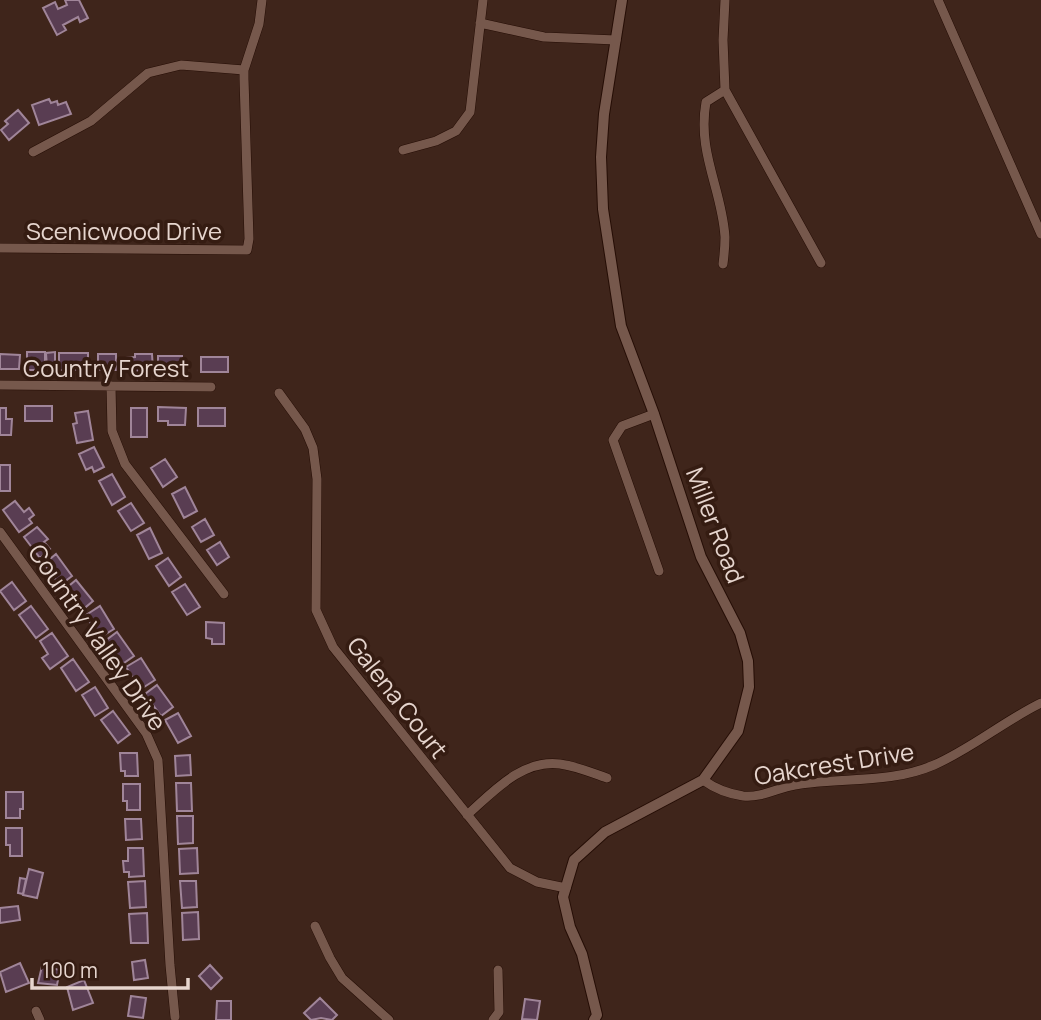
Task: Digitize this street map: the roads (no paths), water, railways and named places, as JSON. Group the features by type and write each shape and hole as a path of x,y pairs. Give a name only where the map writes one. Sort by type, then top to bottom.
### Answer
{"street":[{"path":"33,152 91,121 148,74 181,65 244,70 260,24 262,0"},
{"path":"403,150 436,141 456,131 470,112 483,0"},
{"name":"Miller Road","path":"594,1020 597,1015 582,954 570,927 563,897 574,860 605,832 703,780 738,731 748,687 748,661 740,633 701,557 654,414 621,326 603,209 601,156 622,0"},
{"path":"725,0 725,90 821,263"},
{"path":"938,0 1041,234"},
{"path":"480,23 544,37 615,40"},
{"name":"Scenicwood Drive","path":"0,248 247,250 249,239 244,70"},
{"path":"723,264 725,238 704,145 704,118 706,102 725,90"},
{"name":"Country Forest","path":"0,385 211,387"},
{"path":"111,386 112,430 125,464 224,594"},
{"name":"Galena Court","path":"279,393 305,429 313,448 317,479 316,610 333,647 510,868 537,882 566,888"},
{"path":"654,414 622,426 613,440 659,571"},
{"name":"Country Valley Drive","path":"0,532 146,733 158,760 175,1017"},
{"name":"Oakcrest Drive","path":"703,780 712,787 741,796 751,796 794,785 910,773 935,765 1041,703"},
{"path":"467,815 506,780 545,763 563,764 607,778"},
{"path":"315,926 342,978 389,1020"},
{"path":"493,1020 499,1012 498,970"}]}
